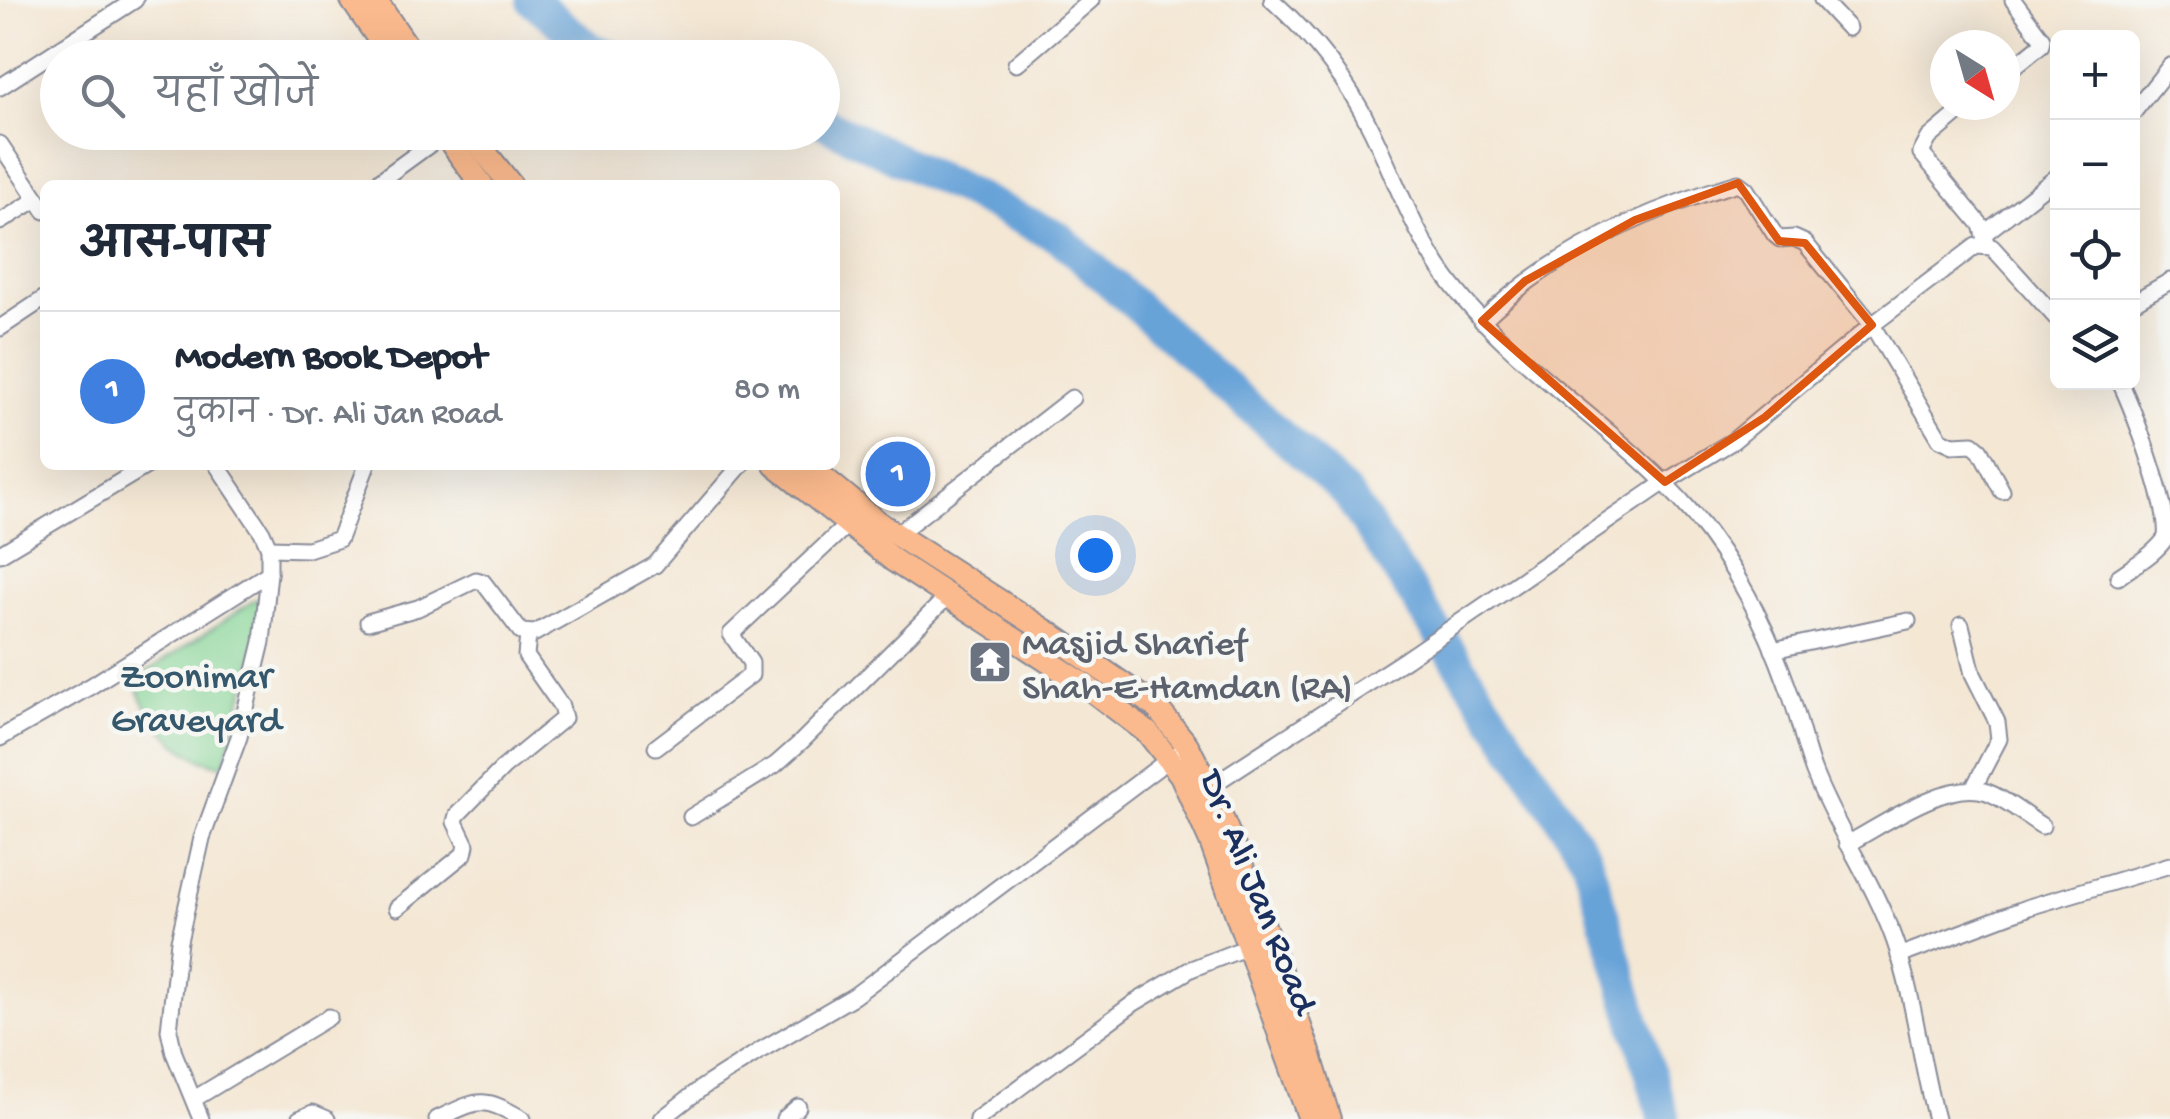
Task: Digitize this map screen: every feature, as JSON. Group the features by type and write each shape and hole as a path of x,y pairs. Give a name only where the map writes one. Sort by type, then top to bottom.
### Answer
{"main road":[{"path":"352,0 380,40"},
{"path":"376,0 403,40"},
{"path":"456,150 478,180"},
{"path":"483,150 507,180"},
{"name":"Dr. Ali Jan Road","path":"781,470 947,597 1131,718 1178,753 1209,788 1255,900 1329,1119"},
{"name":"Dr. Ali Jan Road","path":"814,470 896,535 1156,707 1178,753 1310,1119"}],"street":[{"path":"73,40 135,0"},
{"path":"1016,64 1091,0"},
{"path":"1272,0 1310,35 1343,80 1371,128 1427,248 1450,283 1515,356 1665,482 1731,568 1773,650 1822,794 1886,919 1899,956 1936,1119"},
{"path":"1822,0 1848,28"},
{"path":"2013,0 2042,39 2041,45 2020,62"},
{"path":"0,87 40,61"},
{"path":"2140,104 2170,66"},
{"path":"1950,120 1928,138 1921,152 1986,240 2050,311"},
{"path":"0,144 40,204"},
{"path":"381,180 421,150"},
{"path":"1482,321 1525,281 1551,264 1634,220 1738,183 1746,189 1775,235 1805,244 1872,324 1940,439 1953,446 1973,444 2002,491"},
{"path":"1209,788 1749,429 1872,324 1986,240 2050,183"},
{"path":"0,222 40,205"},
{"path":"2137,300 2170,281"},
{"path":"0,328 40,301"},
{"path":"2118,577 2165,539 2169,526 2156,468 2123,390"},
{"path":"896,535 1072,398"},
{"path":"0,554 140,470"},
{"path":"199,1118 174,1053 170,1030 179,940 202,838 239,737 262,642 269,573 268,548 256,522 220,470"},
{"path":"268,548 308,549 339,539 365,470"},
{"path":"528,635 655,566 737,470"},
{"path":"656,747 751,674 751,664 731,634 848,524"},
{"path":"0,738 269,573"},
{"path":"368,622 418,608 476,580 486,586 516,628 528,635"},
{"path":"691,818 788,754 947,597"},
{"path":"1773,650 1908,621"},
{"path":"1961,625 1972,674 1997,722 1999,740 1972,789"},
{"path":"397,908 464,854 466,844 455,822 458,815 502,768 564,718 561,706 526,656 528,635"},
{"path":"662,1119 746,1059 854,996 1178,753"},
{"path":"1847,844 1931,799 1972,789 1988,793 2042,826"},
{"path":"1899,956 2029,907 2170,865"},
{"path":"977,1119 1150,992 1191,969 1250,946"},
{"path":"194,1099 329,1017"},
{"path":"437,1119 480,1100 497,1104 523,1119"},
{"path":"784,1119 798,1106"},
{"path":"298,1119 313,1113 327,1119"}],"highlighted area":[{"path":"1738,183 1779,241 1805,243 1872,325 1765,417 1665,482 1482,321 1525,281 1635,220"}],"green space":[{"name":"Zoonimar Graveyard","path":"256,599 263,599 254,655 224,765 209,762 168,736 147,709 135,680"}],"waterway":[{"path":"532,0 580,40"},
{"path":"840,131 1060,238 1347,494 1586,857 1664,1119"}],"place":[{"name":"Modern Book Depot","path":"898,474"},
{"name":"Masjid Sharief Shah-E-Hamdan (RA)","path":"990,662"}]}
